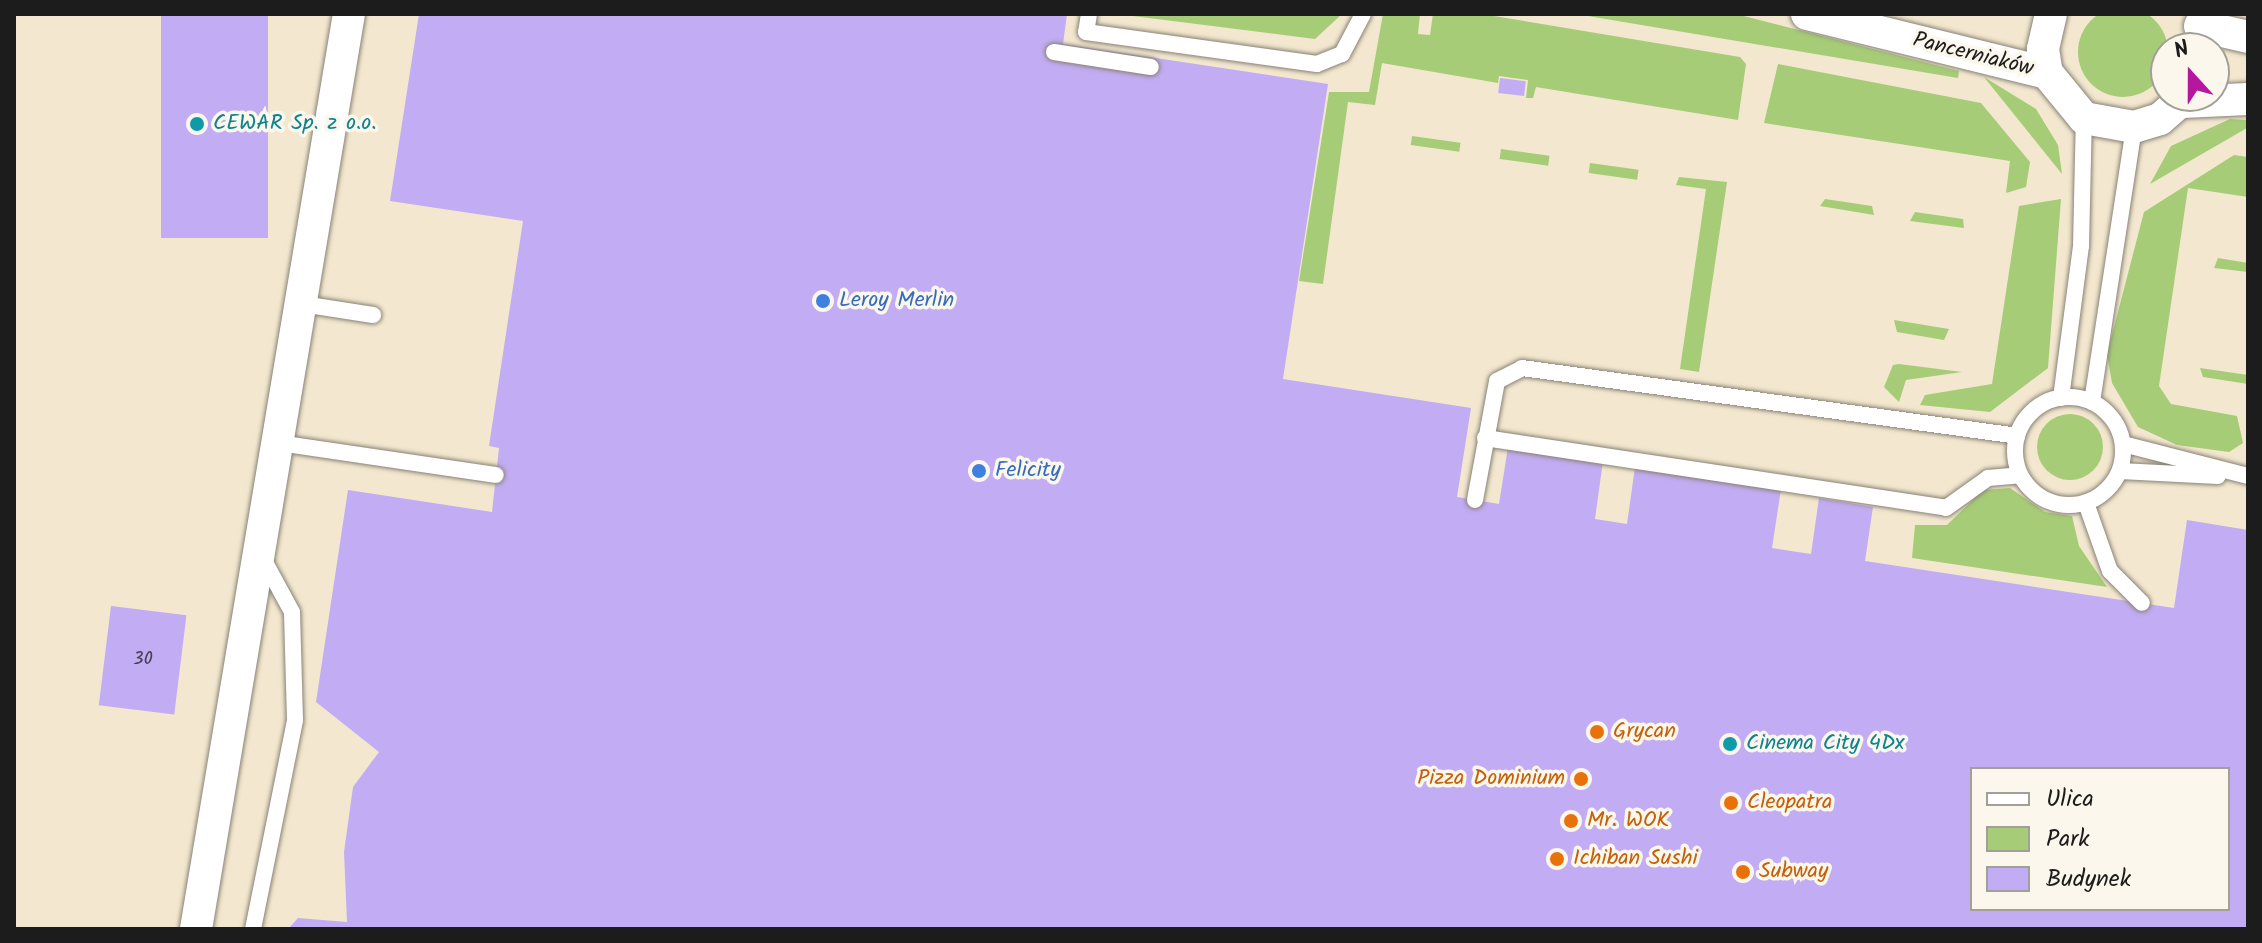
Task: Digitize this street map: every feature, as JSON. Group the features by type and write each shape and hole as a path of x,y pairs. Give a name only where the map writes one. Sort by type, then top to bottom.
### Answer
{"street":[{"path":"196,929 349,14"},
{"name":"Pancerniaków","path":"1807,14 2047,73"},
{"path":"2051,14 2043,49 2047,73 2084,118 2134,127 2161,112"},
{"path":"2199,29 2248,37"}],"lane":[{"path":"1089,14 1086,32 1317,64 1342,54 1363,14"},
{"path":"1054,52 1151,67"},
{"path":"2061,398 2081,246 2084,118"},
{"path":"2092,402 2134,127"},
{"path":"302,304 373,315"},
{"path":"1475,500 1497,381 1547,366 2017,436"},
{"path":"1485,438 1946,508 1988,478 2020,475 2055,504 2086,503 2120,471 2123,444 2107,412 2092,402 2061,398 2034,410 2017,436 2020,475"},
{"path":"279,443 496,475"},
{"path":"2123,444 2248,476"},
{"path":"2120,471 2248,476"},
{"path":"2086,503 2110,571 2142,603"},
{"path":"253,929 295,720 292,612 260,554"}],"green space":[{"path":"2123,7 2148,15 2162,32 2150,32 2150,88 2123,97 2106,93 2091,84 2082,69 2078,52 2082,35 2091,20 2106,11"},
{"path":"1117,14 1342,14 1315,39"},
{"path":"1383,14 1420,14 1418,34 1430,35 1433,14 1482,14 1740,57 1746,64 1738,120 1536,87 1533,98 1526,98 1528,80 1499,76 1498,83 1382,63 1375,105 1348,102 1323,284 1299,281 1329,92 1369,92"},
{"path":"1576,14 1736,14 1959,71 1958,78"},
{"path":"1778,64 1981,103 2030,162 2026,187 2006,193 2010,161 1764,123"},
{"path":"1984,77 2036,109 2058,145 2062,174"},
{"path":"2230,119 2248,120 2247,128 2150,184 2171,146"},
{"path":"1412,136 1461,143 1459,152 1411,145"},
{"path":"1501,149 1550,156 1548,166 1500,159"},
{"path":"2234,155 2248,157 2248,197 2188,188 2159,386 2171,404 2237,416 2243,443 2229,452 2177,445 2138,427 2112,383 2107,354 2144,212"},
{"path":"1590,163 1639,170 1637,180 1589,173"},
{"path":"1679,177 1727,182 1699,372 1680,369 1706,189 1676,185"},
{"path":"1825,199 1872,206 1874,215 1820,206"},
{"path":"2061,199 2048,368 1990,412 1920,405 1925,395 1992,384 2019,206"},
{"path":"1915,212 1963,219 1964,228 1910,221"},
{"path":"2218,258 2248,263 2248,272 2214,268"},
{"path":"1894,320 1949,329 1944,340 1897,332"},
{"path":"1893,365 1962,372 1906,380 1899,402 1884,387"},
{"path":"2200,368 2248,375 2248,384 2203,377"},
{"path":"2070,414 2093,424 2103,447 2093,470 2070,480 2047,470 2037,447 2047,424"},
{"path":"2010,488 2045,512 2072,516 2079,546 2107,587 1912,558 1915,525 1947,525 1983,490"}],"building":[{"name":"CEWAR Sp. z o.o.","path":"161,14 268,14 268,238 161,238"},
{"name":"Felicity","path":"419,14 1067,14 1063,44 1328,84 1283,379 1471,408 1457,497 1499,504 1508,447 1603,461 1595,519 1627,524 1635,467 1781,489 1772,548 1811,554 1819,498 1873,507 1865,561 2174,608 2187,520 2248,530 2248,929 288,929 298,918 347,922 344,852 353,787 379,752 316,702 348,490 492,512 499,448 489,446 523,221 390,201"},
{"path":"1500,78 1526,81 1524,96 1498,93"},
{"path":"111,606 186,615 174,715 99,705"}],"place":[{"name":"CEWAR Sp. z o.o.","path":"197,124"},
{"name":"Leroy Merlin","path":"823,301"},
{"name":"Felicity","path":"979,471"},
{"name":"Grycan","path":"1597,732"},
{"name":"Cinema City 4Dx","path":"1730,744"},
{"name":"Pizza Dominium","path":"1581,779"},
{"name":"Cleopatra","path":"1731,803"},
{"name":"Mr. WOK","path":"1571,821"},
{"name":"Ichiban Sushi","path":"1557,859"},
{"name":"Subway","path":"1743,872"}]}
